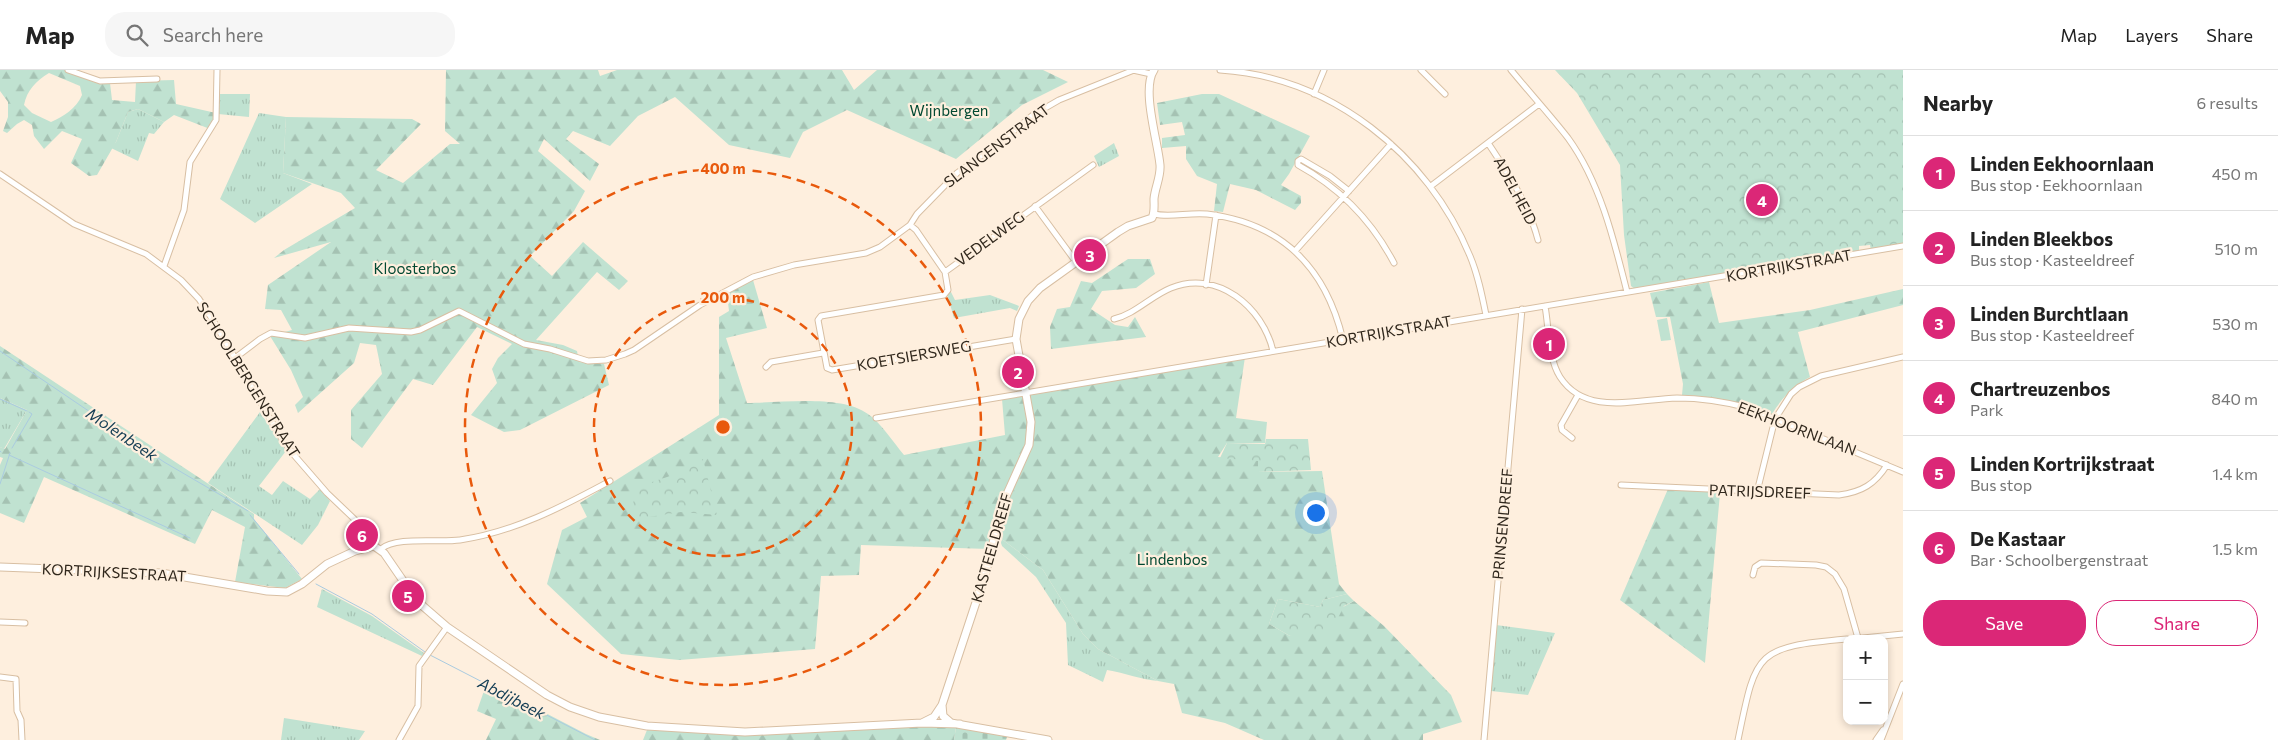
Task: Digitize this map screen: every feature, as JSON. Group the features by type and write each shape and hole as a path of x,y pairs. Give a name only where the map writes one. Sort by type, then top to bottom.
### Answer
{"street":[{"path":"68,70 100,81 157,79"},
{"path":"164,266 184,210 190,162 216,120 218,70"},
{"path":"1134,70 1152,72 1150,96 1160,166 1160,178 1154,197 1154,214 1162,216 1216,215 1251,224 1282,241 1308,263 1326,290 1339,320 1343,340"},
{"name":"SLANGENSTRAAT","path":"235,358 271,333 305,338 349,328 411,332 420,330 459,311 524,344 588,360 606,360 634,350 700,305 753,277 794,265 873,251 910,225 917,214 957,173 999,144 1033,115 1059,100 1134,70"},
{"path":"1220,70 1273,79 1314,94 1356,117 1391,144 1431,186 1453,219 1470,256 1486,315"},
{"path":"1314,94 1324,70"},
{"path":"1421,70 1445,94"},
{"path":"1511,70 1568,139 1587,171 1610,228 1627,292"},
{"path":"1431,186 1539,104"},
{"name":"ADELHEID","path":"1488,143 1512,178 1535,226 1538,240"},
{"path":"1295,251 1391,144"},
{"path":"1349,191 1309,163 1301,159 1298,160 1298,165 1326,182 1344,197 1369,225 1394,263"},
{"name":"VEDELWEG","path":"945,272 1093,165"},
{"name":"SCHOOLBERGENSTRAAT","path":"0,174 74,224 132,247 164,266 199,299 289,449 327,493 370,534 377,548"},
{"name":"VEDELWEG","path":"1035,206 1076,262"},
{"name":"KASTEELDREEF","path":"939,718 986,576 1003,503 1027,452 1031,434 1031,422 1016,339 1019,319 1033,294 1118,232 1128,226 1152,218 1154,214"},
{"path":"1206,285 1216,215"},
{"path":"910,225 916,230 945,272"},
{"name":"KORTRIJKSTRAAT","path":"876,418 1903,246"},
{"name":"KOETSIERSWEG","path":"945,272 948,290 944,294 821,316 818,320 827,368 832,370 1016,339"},
{"path":"1114,319 1123,316 1174,286 1206,285 1232,293 1252,309 1265,325 1274,351"},
{"name":"EEKHOORNLAAN","path":"1546,306 1554,362 1559,376 1578,395 1589,400 1610,403 1677,398 1715,401 1749,408 1903,472"},
{"name":"PRINSENDREEF","path":"1484,740 1522,309"},
{"path":"766,367 771,362 823,353"},
{"path":"1757,492 1775,419 1791,394 1809,381 1820,376 1903,357"},
{"path":"1572,438 1562,430 1561,425 1578,395"},
{"name":"PATRIJSDREEF","path":"1621,484 1757,492 1850,494 1874,483 1887,465"},
{"path":"610,481 533,521 461,540 391,542 377,548 417,600 447,627 547,695 586,713 618,722 647,726 745,732 932,724 939,718 948,725 960,724 1048,740"},
{"name":"KORTRIJKSESTRAAT","path":"0,567 161,573 286,592 302,584 317,571 354,551 377,548"},
{"path":"1753,575 1755,567 1761,563 1826,567 1840,580 1857,635"},
{"path":"0,622 25,623"},
{"path":"399,740 418,706 419,666 447,627"},
{"path":"1888,635 1903,634"},
{"path":"1738,740 1751,680 1764,659 1778,650 1790,646 1843,639"},
{"path":"0,677 16,679 16,707 21,723 22,740"},
{"path":"1888,721 1903,684"},
{"path":"1876,740 1885,725"},
{"path":"1881,740 1887,725"}],"green space":[{"path":"0,70 65,70 99,82 110,83 112,100 135,102 136,81 174,80 176,104 216,113 210,129 174,115 164,122 138,109 128,112 116,142 97,175 89,176 71,163 82,139 62,131 44,149 34,136 32,125 24,120 7,133 3,131 8,117 8,102 0,91","holes":["49,73 80,86 82,95 73,108 65,115 51,122 32,113 24,105 27,95 33,86"]},
{"name":"Kloosterbos","path":"446,70 598,70 600,76 617,70 842,70 854,90 877,70 1043,70 1068,82 1022,105 956,159 847,110 803,132 790,158 729,145 675,97 638,116 610,146 573,131 566,139 599,164 590,181 544,139 538,151 585,191 574,211 530,256 552,276 583,242 628,281 619,290 597,272 536,340 563,345 577,351 579,362 604,364 609,385 520,430 504,432 471,415 497,383 492,369 498,358 512,344 477,327 433,385 413,379 362,448 351,439 351,410 382,374 376,345 360,343 354,363 298,413 295,405 303,397 291,370 270,336 292,330 281,310 265,309 268,285 331,242 274,258 284,250 355,208 341,193 283,173 286,117 412,119 421,124 376,170 403,183 450,144 460,144 445,131"},
{"path":"1555,70 1903,70 1903,245 1871,250 1870,245 1859,246 1859,252 1635,289 1631,286 1624,235 1620,165 1577,93"},
{"path":"219,94 250,94 249,117 218,114"},
{"path":"1202,94 1219,94 1310,136 1281,185 1301,196 1301,203 1295,210 1256,190 1230,184 1223,212 1214,211 1217,184 1197,176 1186,159 1186,146 1162,148 1162,138 1185,135 1182,122 1160,125 1157,103"},
{"path":"138,109 164,122 154,134 149,133 138,161 111,148 116,142 128,112"},
{"path":"259,113 286,117 283,173 312,184 255,223 220,199"},
{"path":"1114,143 1119,156 1099,167 1094,156"},
{"path":"1128,259 1150,259 1155,274 1136,288 1102,291 1091,309 1115,325 1128,327 1135,317 1146,337 1051,349 1050,327 1057,309 1070,307 1081,281 1092,283"},
{"name":"Lindenbos","path":"753,280 767,328 726,338 747,403 810,401 842,404 856,408 868,414 878,423 904,455 1005,435 1002,399 1245,357 1236,418 1267,422 1265,443 1227,443 1218,457 1259,460 1258,472 1322,471 1339,584 1347,594 1323,600 1320,607 1278,599 1269,624 1290,636 1354,601 1384,626 1451,695 1462,722 1423,734 1423,740 1264,740 1225,723 1182,713 1174,684 1158,681 1098,649 1083,634 1043,570 999,537 989,549 861,545 859,575 821,576 815,649 679,660 621,654 547,584 562,530 587,517 580,503 719,415 719,317 729,311 727,294"},
{"path":"1709,282 1719,323 1810,310 1903,289 1903,305 1798,332 1810,377 1788,393 1772,414 1727,401 1682,395 1683,384 1670,317 1656,317 1650,293"},
{"path":"950,290 955,300 990,295 1019,306 1017,311 1010,308 954,318 947,294"},
{"path":"1667,318 1671,340 1661,341 1657,320"},
{"path":"0,346 254,514 254,519 302,579 285,588 235,582 245,527 212,510 195,544 44,477 24,523 0,513 0,465 3,458 0,457 0,447 5,449 27,410 0,398"},
{"path":"0,398 27,410 4,449 0,447"},
{"path":"260,412 286,451 259,486 272,495 283,481 310,499 320,489 330,501 318,525 302,545 208,483"},
{"path":"1266,439 1308,439 1311,470 1258,472 1258,461 1220,458 1227,443 1265,444"},
{"path":"703,459 717,515 681,512 629,520 637,487 670,476"},
{"path":"1668,489 1720,493 1705,663 1620,600"},
{"path":"999,537 1043,570 1083,634 1098,649 1158,681 1107,670 1103,682 1068,665 1066,623 1036,577 1002,546"},
{"path":"322,589 372,616 424,653 422,656 317,607"},
{"path":"1347,594 1354,601 1344,606 1332,630 1290,636 1269,624 1278,599 1320,607 1323,600"},
{"path":"1496,625 1555,633 1528,695 1491,691"},
{"path":"490,684 600,740 486,740 496,719 477,711 486,685"},
{"path":"284,718 365,731 359,740 281,740"},
{"path":"938,725 956,727 954,740 643,740 647,730 756,732"},
{"path":"956,727 1006,735 1007,737 1006,740 954,740"}],"waterway":[{"name":"Molenbeek","path":"0,351 164,462 248,511"},
{"path":"0,399 27,411"},
{"path":"12,448 32,414 29,412"},
{"path":"0,484 10,453"},
{"path":"9,455 190,538"},
{"name":"Abdijbeek","path":"250,515 299,574"},
{"name":"Abdijbeek","path":"316,584 372,614 425,652"},
{"name":"Abdijbeek","path":"430,655 595,740"}],"place":[{"name":"Chartreuzenbos","path":"1762,200"},
{"name":"Linden Burchtlaan","path":"1090,255"},
{"name":"Linden Eekhoornlaan","path":"1549,344"},
{"name":"Linden Bleekbos","path":"1018,372"},
{"name":"De Kastaar","path":"362,535"},
{"name":"Linden Kortrijkstraat","path":"408,596"}],"park label":[{"name":"Wijnbergen","path":"949,111"}]}
